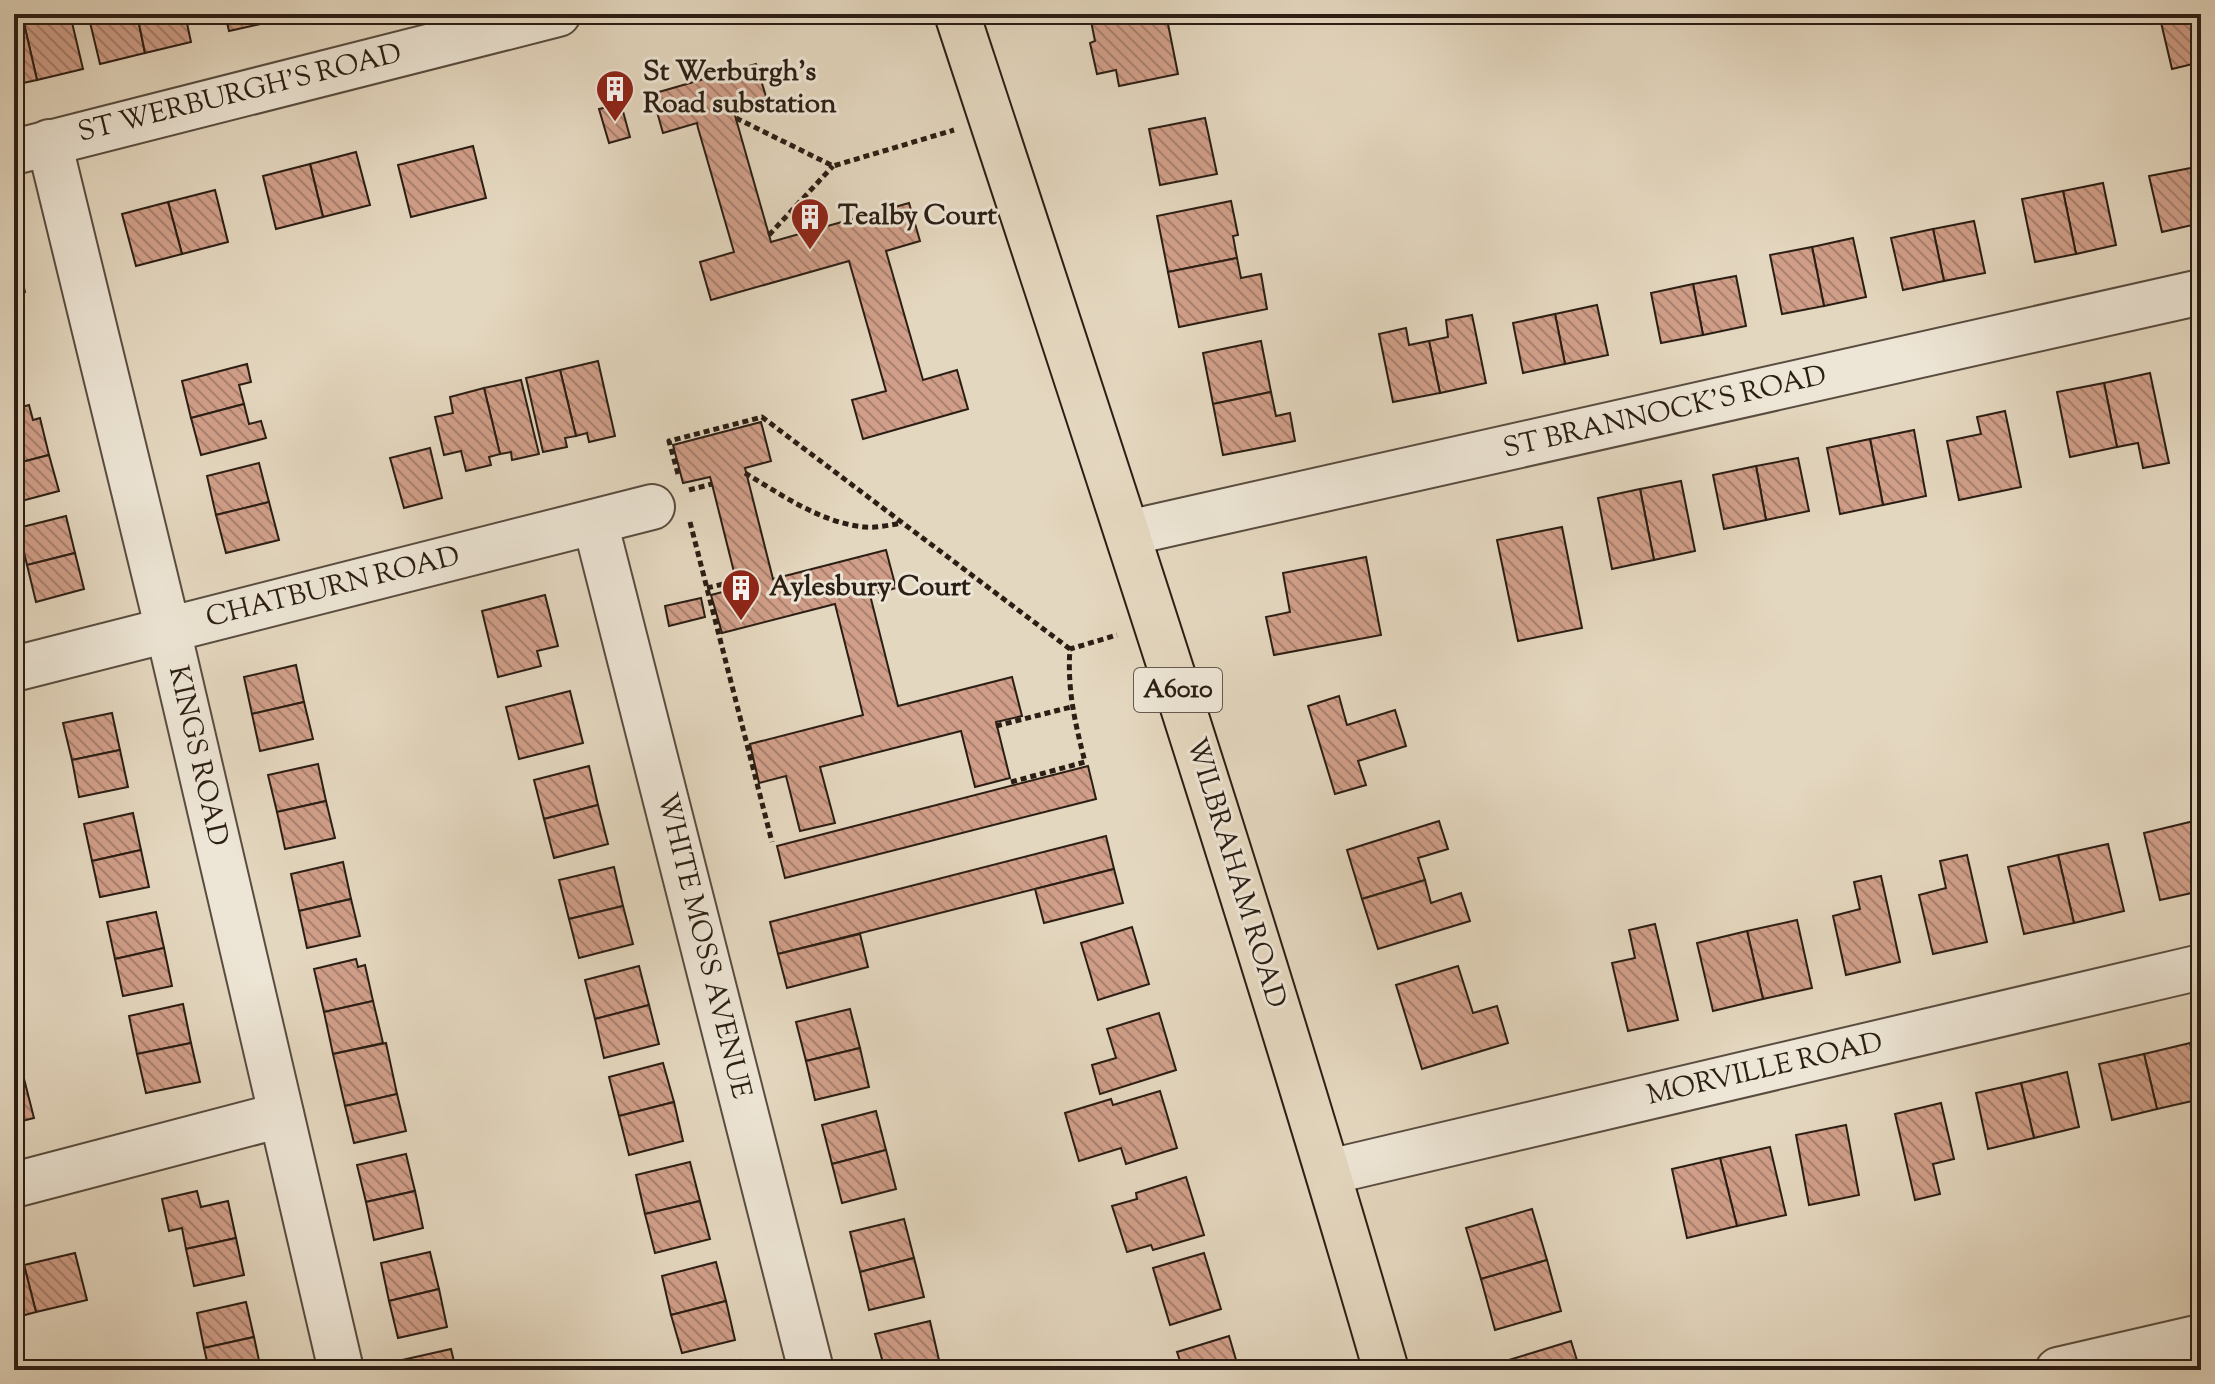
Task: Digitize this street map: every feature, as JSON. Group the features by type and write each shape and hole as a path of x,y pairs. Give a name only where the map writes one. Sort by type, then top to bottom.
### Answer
{"highway":[{"name":"WILBRAHAM ROAD","path":"957,14 1128,533 1329,1172 1386,1370"}],"street":[{"name":"ST WERBURGH'S ROAD","path":"32,147 558,14"},
{"name":"KINGS ROAD","path":"32,147 168,630 341,1370"},
{"name":"ST BRANNOCK'S ROAD","path":"1128,533 2201,292"},
{"name":"CHATBURN ROAD","path":"14,669 676,499"},
{"name":"WHITE MOSS AVENUE","path":"595,522 811,1370"},
{"name":"MORVILLE ROAD","path":"1329,1172 2201,967"},
{"path":"14,1185 281,1115"},
{"path":"2058,1370 2201,1337"}],"path":[{"path":"736,118 833,166"},
{"path":"769,235 833,166 992,119"},
{"path":"772,842 707,588 676,499 669,441 762,417 1070,649"},
{"path":"745,473 785,498 832,521 867,527 902,523"},
{"path":"676,499 712,484"},
{"path":"707,588 736,581"},
{"path":"1070,649 1156,623"},
{"path":"1011,782 1085,762 1071,707 1068,675 1070,649"},
{"path":"996,726 1071,707"}],"building":[{"path":"46,14 70,14 83,69 37,80 23,19"},
{"path":"88,14 137,14 145,53 100,64"},
{"path":"137,14 185,14 191,42 145,53"},
{"path":"225,14 282,14 283,19 229,31"},
{"path":"1174,14 1174,18 1167,19 1178,74 1119,86 1116,70 1097,74 1090,43 1095,41 1090,16"},
{"path":"2159,14 2201,14 2201,62 2172,69"},
{"path":"23,19 37,80 14,85 14,21"},
{"name":"Tealby Court","path":"756,64 768,103 734,112 771,242 909,203 920,241 886,251 923,380 957,370 968,409 863,439 852,400 886,391 849,261 711,300 700,262 734,252 697,123 663,133 652,94"},
{"name":"St Werburgh's Road substation","path":"621,104 630,137 609,143 599,109"},
{"path":"1205,118 1217,174 1160,185 1149,129"},
{"path":"473,146 486,198 411,217 398,165"},
{"path":"356,152 370,205 323,217 310,164"},
{"path":"310,164 323,217 276,229 263,176"},
{"path":"2196,167 2201,188 2201,223 2162,232 2149,176"},
{"path":"2103,183 2116,245 2076,254 2063,191"},
{"path":"215,190 228,242 182,254 168,202"},
{"path":"2063,191 2076,254 2035,262 2022,199"},
{"path":"1231,201 1238,235 1233,236 1237,258 1168,272 1157,216"},
{"path":"168,202 182,254 136,266 122,214"},
{"path":"1974,221 1985,273 1944,281 1933,229"},
{"path":"1933,229 1944,281 1903,290 1891,238"},
{"path":"1853,238 1866,297 1824,306 1812,247"},
{"path":"1812,247 1824,306 1782,314 1770,255"},
{"path":"14,250 25,292 14,295"},
{"path":"1237,258 1241,278 1261,274 1267,309 1179,327 1168,272"},
{"path":"1736,276 1746,326 1703,335 1693,284"},
{"path":"1693,284 1703,335 1661,343 1651,293"},
{"path":"1597,305 1608,355 1565,364 1555,314"},
{"path":"1555,314 1565,364 1523,373 1513,323"},
{"path":"1472,315 1486,383 1440,393 1429,341 1448,337 1446,320"},
{"path":"1406,328 1409,345 1429,341 1440,393 1393,402 1379,334"},
{"path":"1261,341 1271,392 1213,404 1203,353"},
{"path":"598,361 615,436 589,442 587,433 576,436 560,370"},
{"path":"247,364 251,382 239,385 244,404 191,418 182,381"},
{"path":"560,370 576,436 565,438 567,447 543,452 526,378"},
{"path":"2150,373 2169,463 2143,468 2138,443 2117,447 2104,383"},
{"path":"521,380 539,454 512,460 511,452 500,454 484,388"},
{"path":"2104,383 2117,447 2070,457 2057,392"},
{"path":"484,388 500,454 489,457 491,465 466,471 461,451 444,455 435,417 453,413 450,397"},
{"path":"1271,392 1276,416 1290,413 1295,441 1223,455 1213,404"},
{"path":"244,404 249,424 261,421 266,438 201,455 191,418"},
{"path":"29,405 33,420 40,418 49,455 14,464 14,409"},
{"path":"2005,411 2021,487 1959,500 1947,441 1981,434 1977,417"},
{"name":"Aylesbury Court","path":"761,422 771,461 745,468 773,579 886,550 896,588 870,595 898,706 1012,677 1022,716 996,722 1010,778 975,787 961,731 820,767 835,823 800,831 786,776 759,783 750,744 863,715 835,604 722,633 711,595 738,588 712,484 710,477 683,483 673,445"},
{"path":"1914,430 1926,496 1883,505 1870,439"},
{"path":"1870,439 1883,505 1840,514 1827,448"},
{"path":"430,448 442,498 404,508 390,458"},
{"path":"49,455 59,491 14,503 14,464"},
{"path":"1798,458 1809,511 1766,520 1756,466"},
{"path":"259,463 269,502 216,515 207,476"},
{"path":"1756,466 1766,520 1724,529 1713,475"},
{"path":"1681,481 1695,551 1654,560 1640,489"},
{"path":"1640,489 1654,560 1612,569 1598,498"},
{"path":"269,502 279,540 226,553 216,515"},
{"path":"66,516 75,553 27,565 18,528"},
{"path":"1562,527 1582,628 1518,641 1497,540"},
{"path":"75,553 84,589 36,602 27,565"},
{"path":"1366,557 1381,635 1274,655 1266,617 1290,612 1283,573"},
{"path":"545,595 558,646 537,651 541,666 498,677 482,611"},
{"path":"701,598 705,617 669,626 665,606"},
{"path":"296,665 304,702 252,714 244,677"},
{"path":"570,691 583,743 519,759 506,707"},
{"path":"1339,696 1347,725 1395,710 1406,746 1358,761 1366,785 1335,794 1308,706"},
{"path":"304,702 313,739 260,751 252,714"},
{"path":"112,713 120,750 72,760 63,723"},
{"path":"120,750 128,787 79,797 72,760"},
{"path":"318,764 326,801 277,812 268,775"},
{"path":"589,766 598,805 544,819 534,780"},
{"path":"1088,766 1096,799 785,878 777,846"},
{"path":"326,801 335,838 285,849 277,812"},
{"path":"598,805 608,844 554,858 544,819"},
{"path":"133,813 141,850 92,861 84,824"},
{"path":"2201,820 2201,851 2194,821"},
{"path":"1439,821 1448,849 1418,858 1425,880 1362,899 1347,850"},
{"path":"2194,821 2201,851 2201,891 2160,900 2144,833"},
{"path":"1106,836 1114,869 778,954 770,922"},
{"path":"2108,844 2124,911 2074,923 2058,855"},
{"path":"141,850 149,887 100,897 92,861"},
{"path":"1967,855 1987,942 1933,954 1919,895 1946,888 1940,861"},
{"path":"2058,855 2074,923 2024,934 2008,867"},
{"path":"343,862 351,899 299,911 291,874"},
{"path":"614,867 623,906 569,919 559,880"},
{"path":"1114,869 1123,903 1044,923 1035,889"},
{"path":"1881,876 1900,962 1846,975 1833,916 1860,909 1854,882"},
{"path":"1425,880 1431,903 1461,893 1470,921 1378,949 1362,899"},
{"path":"351,899 360,936 307,948 299,911"},
{"path":"623,906 633,944 579,958 569,919"},
{"path":"156,912 164,948 115,959 107,922"},
{"path":"1797,920 1812,988 1763,999 1747,931"},
{"path":"1655,924 1678,1020 1628,1031 1612,963 1635,958 1629,930"},
{"path":"1132,927 1149,984 1098,1000 1081,943"},
{"path":"1747,931 1763,999 1713,1011 1697,943"},
{"path":"860,934 868,967 787,988 778,954"},
{"path":"164,948 172,986 123,996 115,959"},
{"path":"356,959 358,967 365,965 373,1001 324,1012 314,969"},
{"path":"639,966 649,1005 595,1019 585,980"},
{"path":"1458,966 1473,1013 1497,1006 1508,1043 1422,1069 1396,985"},
{"path":"373,1001 383,1043 333,1054 324,1012"},
{"path":"183,1004 191,1043 137,1054 129,1016"},
{"path":"649,1005 659,1044 604,1058 595,1019"},
{"path":"850,1009 860,1048 806,1061 796,1022"},
{"path":"1159,1013 1176,1070 1100,1094 1092,1065 1116,1058 1107,1029"},
{"path":"191,1043 200,1082 146,1093 137,1054"},
{"path":"386,1043 397,1094 345,1106 333,1054"},
{"path":"2190,1043 2201,1099 2157,1109 2144,1054"},
{"path":"860,1048 869,1087 815,1100 806,1061"},
{"path":"2144,1054 2157,1109 2112,1120 2099,1064"},
{"path":"663,1063 674,1102 619,1116 609,1077"},
{"path":"22,1071 34,1118 14,1123 14,1073"},
{"path":"2067,1072 2079,1127 2034,1138 2021,1083"},
{"path":"2021,1083 2034,1138 1988,1149 1976,1093"},
{"path":"1160,1091 1177,1148 1126,1164 1121,1148 1079,1161 1065,1113 1111,1099 1113,1105"},
{"path":"397,1094 406,1131 354,1143 345,1106"},
{"path":"674,1102 683,1141 629,1155 619,1116"},
{"path":"1941,1103 1954,1159 1933,1164 1940,1194 1915,1200 1895,1114"},
{"path":"876,1111 886,1150 832,1164 822,1125"},
{"path":"1846,1125 1859,1195 1809,1205 1796,1135"},
{"path":"1770,1147 1786,1215 1737,1226 1720,1158"},
{"path":"886,1150 896,1189 842,1203 832,1164"},
{"path":"406,1154 415,1191 366,1202 357,1165"},
{"path":"1720,1158 1737,1226 1687,1238 1672,1169"},
{"path":"690,1162 700,1201 645,1214 636,1175"},
{"path":"1186,1177 1204,1235 1153,1250 1151,1245 1127,1252 1112,1206 1137,1199 1136,1193"},
{"path":"197,1191 201,1207 228,1201 236,1238 186,1249 182,1228 169,1231 162,1199"},
{"path":"415,1191 423,1228 374,1240 366,1202"},
{"path":"700,1201 710,1239 655,1253 645,1214"},
{"path":"1532,1209 1547,1260 1481,1279 1466,1228"},
{"path":"904,1219 914,1258 860,1272 850,1232"},
{"path":"236,1238 244,1275 194,1286 186,1249"},
{"path":"430,1252 439,1289 389,1301 381,1263"},
{"path":"75,1253 87,1300 36,1312 24,1265"},
{"path":"1204,1253 1221,1309 1170,1325 1153,1268"},
{"path":"914,1258 924,1297 869,1310 860,1272"},
{"path":"1547,1260 1561,1311 1495,1330 1481,1279"},
{"path":"716,1262 726,1301 671,1315 662,1276"},
{"path":"24,1265 36,1312 14,1318 14,1268"},
{"path":"439,1289 447,1327 398,1338 389,1301"},
{"path":"726,1301 735,1340 682,1353 671,1315"},
{"path":"246,1302 254,1337 204,1348 197,1313"},
{"path":"930,1321 939,1360 885,1370 875,1334"},
{"path":"1229,1336 1239,1370 1183,1370 1177,1352"},
{"path":"254,1337 261,1370 209,1370 204,1348"},
{"path":"1571,1341 1580,1370 1512,1370 1509,1360"},
{"path":"451,1349 456,1370 404,1370 402,1360"},
{"path":"740,1360 743,1370 700,1370"},
{"path":"939,1360 942,1370 897,1370"}],"place":[{"name":"St Werburgh's Road substation","path":"615,123"},
{"name":"Tealby Court","path":"810,251"},
{"name":"Aylesbury Court","path":"741,622"}]}
